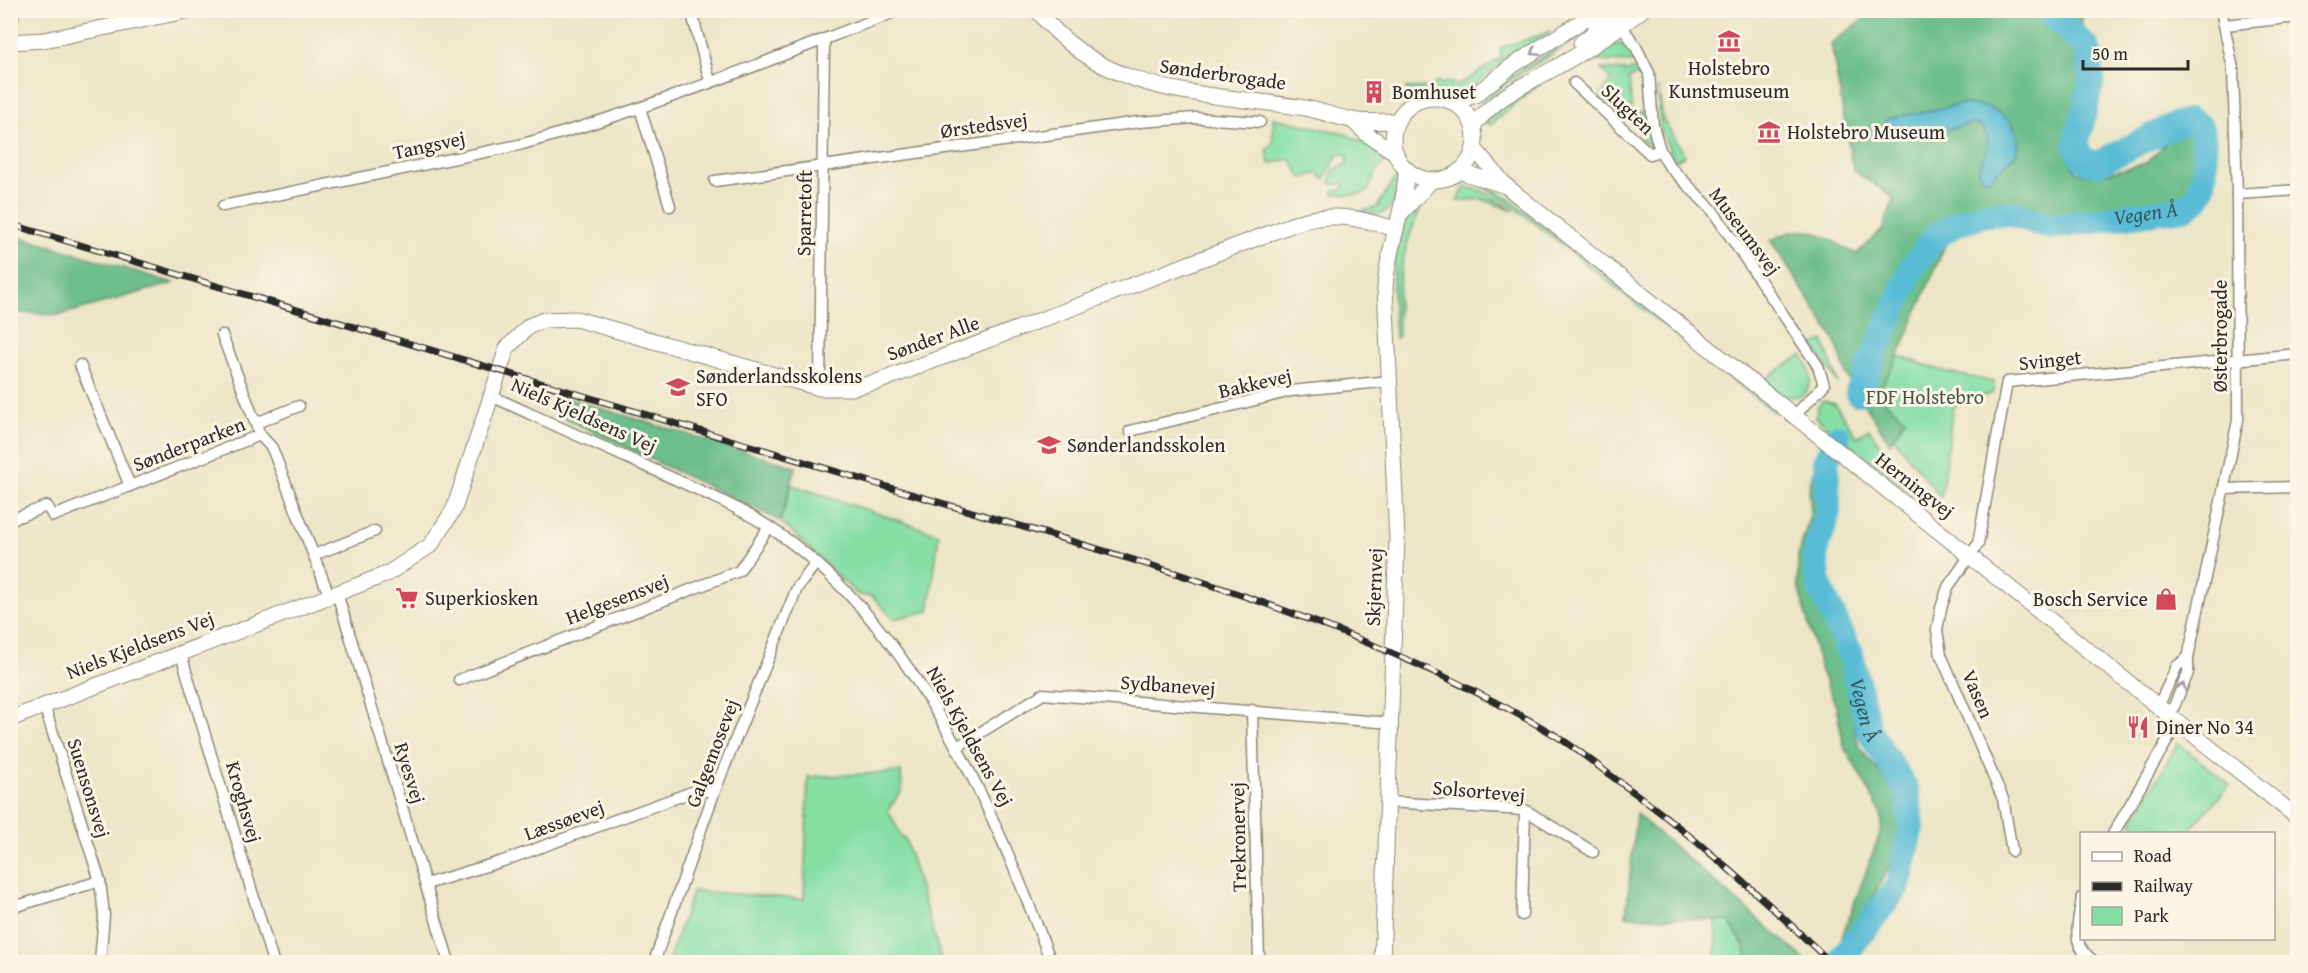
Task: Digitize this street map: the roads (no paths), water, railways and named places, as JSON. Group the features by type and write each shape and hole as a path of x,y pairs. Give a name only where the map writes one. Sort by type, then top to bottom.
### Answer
{"street":[{"path":"10,23 12,10"},
{"path":"10,42 44,40 191,10"},
{"path":"691,10 710,81"},
{"name":"Tangsvej","path":"223,206 519,145 639,108 900,10"},
{"name":"Sønderbrogade","path":"1037,10 1079,51 1136,81 1181,93 1301,107 1353,121 1397,121"},
{"path":"1511,90 1552,70 1623,18 1642,10"},
{"name":"Østerbrogade","path":"2114,832 2169,715 2177,666 2188,658 2238,420 2237,194 2233,69 2221,10"},
{"path":"1454,104 1475,94 1582,16 1601,14 1623,18"},
{"path":"1473,126 1494,102 1596,31 1601,14"},
{"path":"2225,25 2298,17"},
{"name":"Museumsvej","path":"1623,18 1648,73 1653,126 1660,150 1678,178 1713,211 1818,366 1824,385 1795,415"},
{"name":"Sparretoft","path":"820,388 824,39"},
{"name":"Slugten","path":"1574,83 1650,154 1660,150"},
{"path":"1397,222 1427,181 1455,174 1474,151 1473,126 1466,113 1440,98 1418,101 1406,109 1397,121 1393,148 1406,169 1427,181"},
{"path":"639,108 670,206"},
{"name":"Ørstedsvej","path":"715,182 822,165 1139,122 1196,118 1260,122"},
{"name":"Sønderbrogade","path":"1353,121 1368,135 1393,148"},
{"name":"Herningvej","path":"1474,151 1506,186 2298,818"},
{"name":"Skjernvej","path":"1382,963 1397,539 1386,281 1406,169"},
{"name":"Herningvej","path":"1455,174 1506,186"},
{"path":"2237,194 2298,190"},
{"name":"Sønder Alle","path":"498,370 507,348 516,336 529,326 560,317 576,319 820,388 851,388 877,382 1312,218 1339,215 1397,222"},
{"name":"Sønderparken","path":"222,335 260,435 272,448 314,555 333,594"},
{"path":"2238,359 2298,354"},
{"name":"Svinget","path":"1970,555 1978,544 1982,528 2007,382 2238,359"},
{"name":"Sønderparken","path":"80,365 130,486"},
{"name":"Niels Kjeldsens Vej","path":"10,719 180,651 387,574 411,560 431,545 444,528 454,509 498,370"},
{"name":"Bakkevej","path":"1130,431 1291,391 1390,381"},
{"name":"Niels Kjeldsens Vej","path":"489,395 723,501 769,527 816,563 892,645 957,747 1016,869 1051,963"},
{"name":"Sønderparken","path":"256,423 298,406"},
{"name":"Sønderparken","path":"10,520 47,506 53,516 260,435"},
{"path":"2224,489 2298,487"},
{"name":"Helgesensvej","path":"459,680 739,571 769,527"},
{"path":"314,555 375,531"},
{"name":"Vasen","path":"1970,555 1948,587 1937,630 1941,655 2003,799 2012,850"},
{"name":"Galgemosevej","path":"654,963 715,790 797,588 816,563"},
{"name":"Ryesvej","path":"333,594 449,963"},
{"name":"Kroghsvej","path":"180,651 273,963"},
{"name":"Sydbanevej","path":"957,747 1043,694 1391,723"},
{"name":"Suensonsvej","path":"44,705 100,881 104,915 100,963"},
{"name":"Trekronervej","path":"1252,710 1259,963"},
{"name":"Læssøevej","path":"426,884 503,861 692,792 715,790"},
{"name":"Solsortevej","path":"1387,802 1525,810 1593,852"},
{"path":"1522,915 1525,810"},
{"path":"10,909 100,881"},
{"path":"2080,913 2076,942 2084,955 2095,963"}],"water":[{"path":"1962,104 1994,110 2003,115 2016,130 2018,152 1990,179 1986,180 1980,176 1979,170 1988,146 1986,133 1981,126 1972,124 1936,132 1885,123 1887,119"}],"waterway":[{"name":"Vegen Å","path":"1858,393 1912,268 1934,238 1956,224 1985,214 2010,213 2051,227 2184,208 2195,201 2200,194 2205,164 2204,142 2200,126 2189,121 2176,124 2097,164 2081,156 2076,145 2092,80 2088,49 2047,10"},
{"name":"Vegen Å","path":"1837,437 1826,460 1828,512 1815,554 1819,585 1851,655 1869,731 1906,789 1912,826 1898,886 1839,962"}],"railway":[{"path":"10,224 1140,562 1310,620 1393,653 1474,691 1553,734 1575,749 1696,841 1830,962"}],"place":[{"name":"Holstebro Kunstmuseum","path":"1729,41"},
{"name":"Bomhuset","path":"1374,92"},
{"name":"Holstebro Museum","path":"1769,132"},
{"name":"Sønderlandsskolens SFO","path":"678,387"},
{"name":"Sønderlandsskolen","path":"1049,445"},
{"name":"Superkiosken","path":"407,598"},
{"name":"Bosch Service","path":"2166,599"},
{"name":"Diner No 34","path":"2138,727"}],"park label":[{"name":"FDF Holstebro","path":"1925,397"}]}
